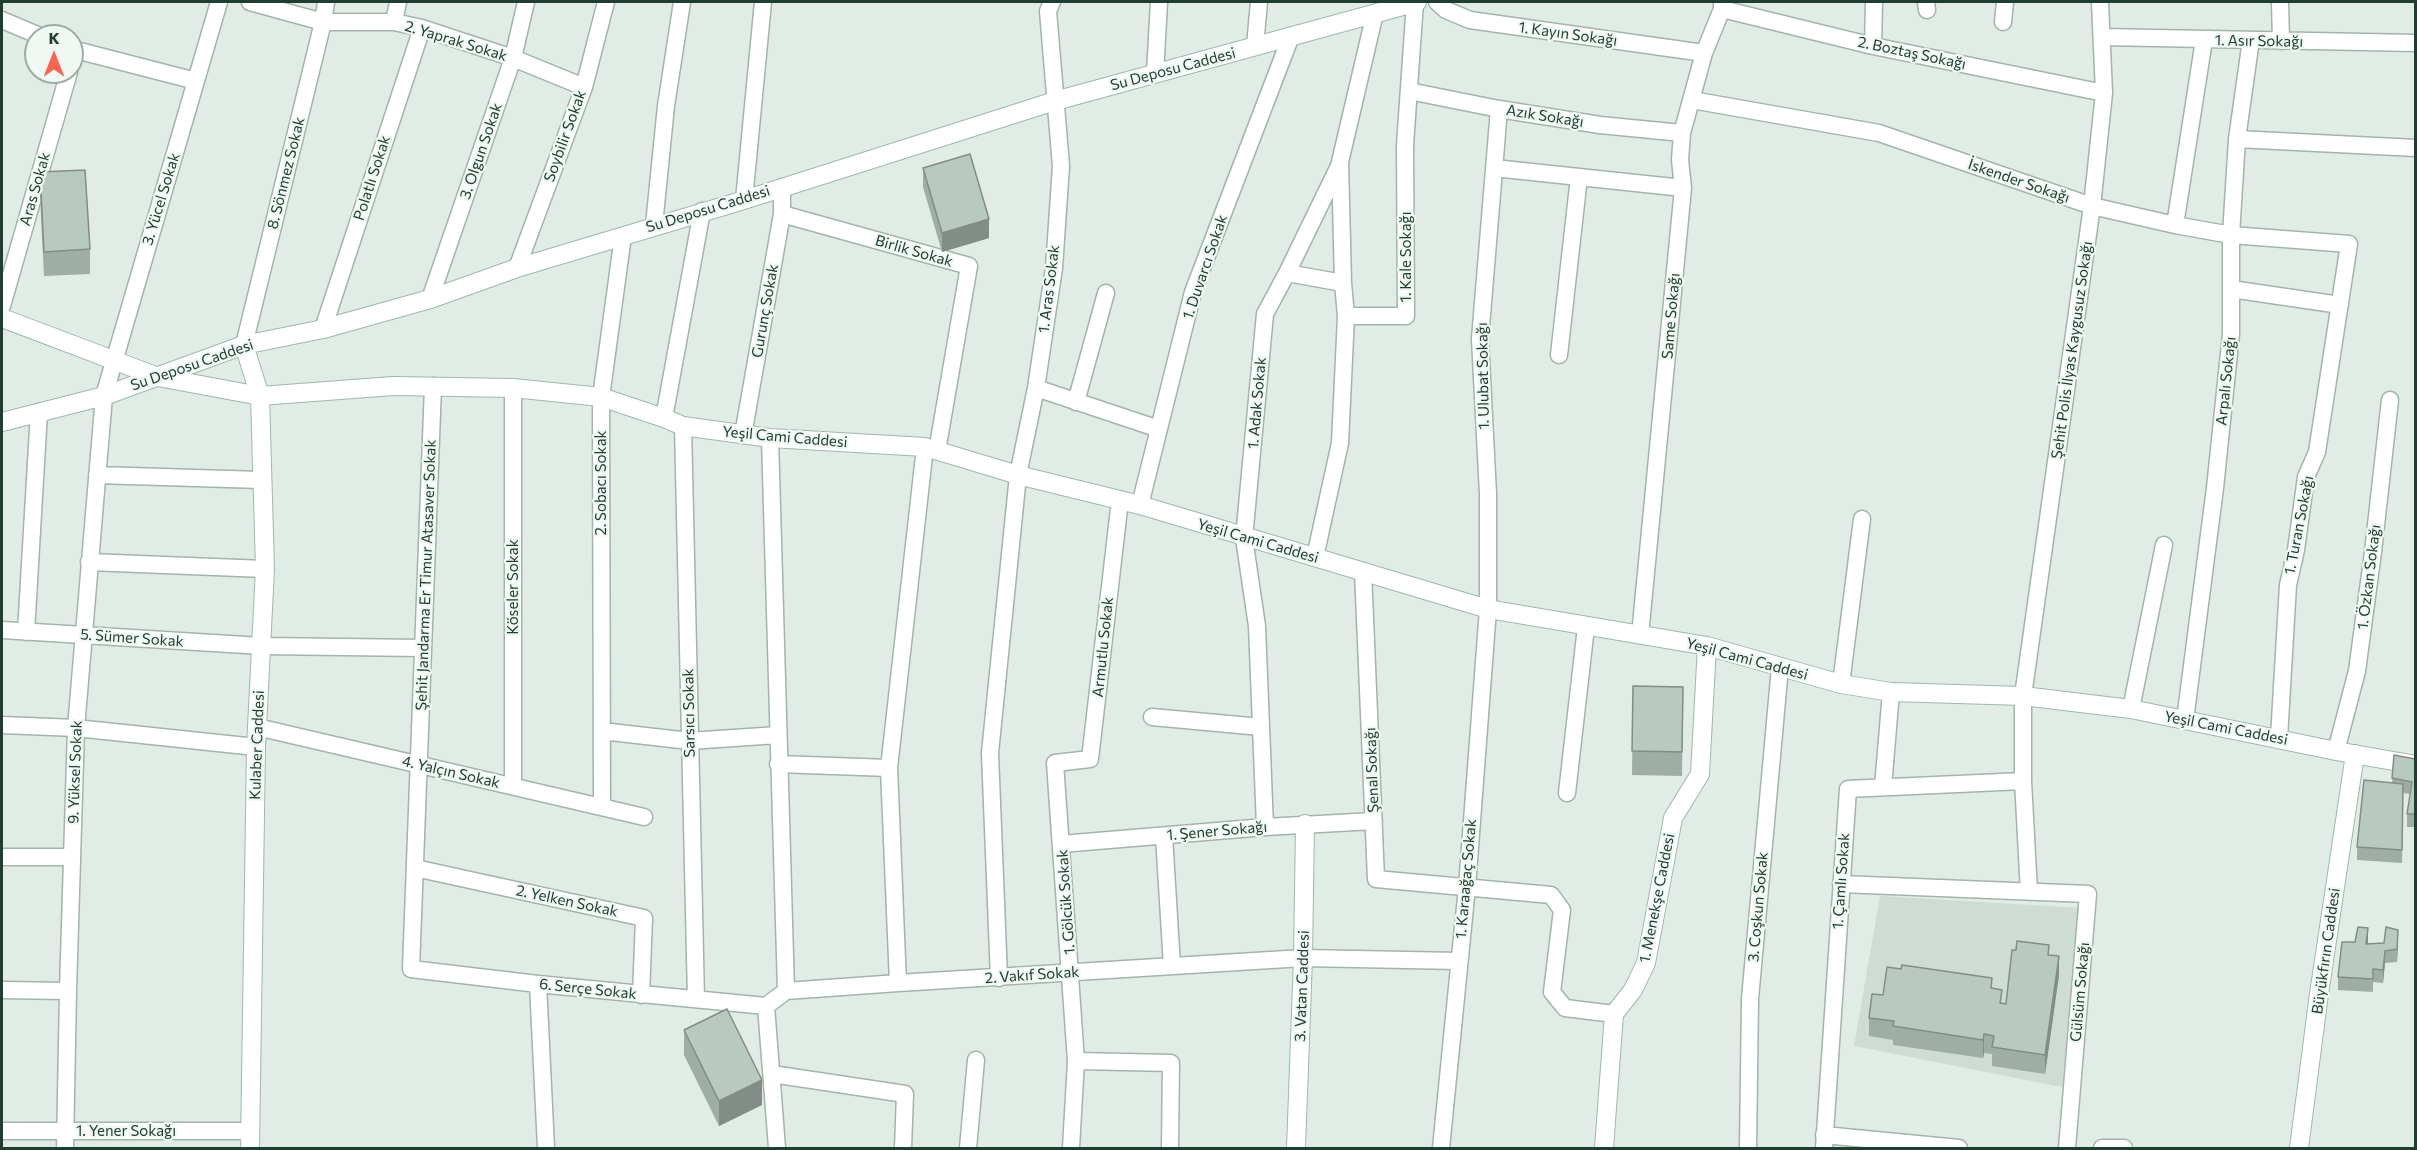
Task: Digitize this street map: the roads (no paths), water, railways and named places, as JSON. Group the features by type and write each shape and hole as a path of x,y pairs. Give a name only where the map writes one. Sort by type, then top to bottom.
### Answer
{"main road":[{"name":"Su Deposu Caddesi","path":"2,422 104,396 244,345 323,329 430,299 517,268 654,225 744,200 1055,101 1291,36 1381,8 1416,2"},
{"name":"Yeşil Cami Caddesi","path":"2,318 158,377 260,396 393,386 513,388 601,397 683,426 743,435 931,449 1018,475 1140,505 1244,538 1363,570 1488,609 1707,646 1841,684 1891,692 2023,696 2131,709 2415,765"},
{"name":"Kulaber Caddesi","path":"244,345 260,396 265,570 256,747 250,1140"},
{"name":"1. Menekşe Caddesi","path":"1614,1014 1633,990 1646,963 1673,818 1700,774 1707,646"},
{"name":"Büyükfırın Caddesi","path":"2299,1149 2319,994 2355,754"},
{"name":"3. Vatan Caddesi","path":"1296,1149 1305,824"},
{"path":"1604,1149 1614,1014"}],"street":[{"name":"3. Yücel Sokak","path":"104,396 219,2"},
{"name":"2. Yaprak Sokak","path":"250,2 323,22 394,22 422,28 513,58 584,87"},
{"name":"8. Sönmez Sokak","path":"244,345 326,2"},
{"path":"394,22 398,2"},
{"name":"3. Olgun Sokak","path":"430,299 513,58 526,2"},
{"name":"Soybilir Sokak","path":"517,268 584,87 606,2"},
{"path":"654,225 666,106 682,2"},
{"path":"744,200 763,2"},
{"name":"1. Aras Sokak","path":"999,978 990,753 1018,475 1035,388 1054,268 1061,166 1048,11 1052,2"},
{"path":"1155,74 1159,2"},
{"path":"1255,46 1259,2"},
{"name":"1. Kale Sokağı","path":"1346,316 1406,316 1405,145 1416,2"},
{"name":"1. Kayın Sokağı","path":"1437,2 1446,9 1470,20 1704,53"},
{"path":"1873,46 1874,2"},
{"path":"2003,22 2005,2"},
{"name":"Şehit Polis İlyas Kaygusuz Sokağı","path":"2029,892 2023,781 2023,696 2092,207 2104,93 2100,2"},
{"path":"2280,2 2281,41"},
{"name":"Same Sokağı","path":"1641,636 1683,188 1680,160 1682,133 1704,53 1722,5"},
{"name":"2. Boztaş Sokağı","path":"1722,5 1873,46 2104,93"},
{"path":"1315,557 1340,443 1346,316 1340,162 1381,8"},
{"path":"2,20 24,29"},
{"name":"Polatlı Sokak","path":"323,329 422,28"},
{"name":"1. Duvarcı Sokak","path":"1140,505 1193,292 1291,36"},
{"name":"1. Asır Sokağı","path":"2103,37 2415,44"},
{"path":"2175,225 2204,40"},
{"name":"Arpalı Sokağı","path":"2185,720 2231,334 2231,235 2237,139 2251,40"},
{"path":"84,56 196,81"},
{"name":"Aras Sokak","path":"2,306 66,84"},
{"name":"Azık Sokağı","path":"1409,91 1499,109 1600,125 1682,133"},
{"name":"İskender Sokağı","path":"1692,100 1879,133 2092,207 2231,235 2349,244"},
{"name":"1. Ulubat Sokağı","path":"1488,609 1488,494 1480,339 1499,109"},
{"path":"2237,139 2415,148"},
{"name":"1. Adak Sokak","path":"1265,827 1257,626 1244,538 1265,314 1340,162"},
{"path":"1494,168 1683,188"},
{"path":"1559,355 1579,177"},
{"name":"Gurunç Sokak","path":"743,435 782,214 782,187"},
{"path":"664,418 702,211"},
{"name":"Birlik Sokak","path":"782,214 969,266 931,449"},
{"name":"2. Sobacı Sokak","path":"602,807 601,397 623,236"},
{"name":"1. Turan Sokağı","path":"2279,738 2288,585 2296,550 2306,477 2317,452 2349,244"},
{"path":"1287,273 1343,283"},
{"path":"2231,289 2340,305"},
{"path":"1076,402 1106,293"},
{"name":"Şehit Jandarma Er Timur Atasaver Sokak","path":"411,969 433,386"},
{"name":"Köseler Sokak","path":"513,388 513,786"},
{"path":"1035,388 1159,429"},
{"name":"9. Yüksel Sokak","path":"65,1149 76,728 104,396"},
{"name":"1. Özkan Sokağı","path":"2336,751 2357,670 2390,400"},
{"path":"26,632 39,412"},
{"name":"Sarsıcı Sokak","path":"683,426 696,999"},
{"path":"770,438 786,991 766,1006 777,1149"},
{"path":"898,983 890,768 931,449"},
{"path":"97,475 261,480"},
{"name":"Armutlu Sokak","path":"1055,763 1090,759 1120,500"},
{"path":"1841,684 1862,519"},
{"path":"2131,709 2164,545"},
{"path":"89,562 265,570"},
{"name":"Şenal Sokağı","path":"1363,570 1376,879 1467,887"},
{"name":"1. Karaağaç Sokak","path":"1441,1149 1467,887 1488,609"},
{"path":"1567,793 1586,627"},
{"name":"5. Sümer Sokak","path":"2,630 262,646 423,648"},
{"name":"3. Coşkun Sokak","path":"1748,1149 1750,999 1780,667"},
{"path":"1883,787 1891,692"},
{"path":"1152,717 1261,727"},
{"path":"2,725 76,728 256,747"},
{"name":"4. Yalçın Sokak","path":"257,727 644,817"},
{"path":"602,731 689,741 778,735"},
{"name":"1. Gölcük Sokak","path":"1055,763 1076,1061 1071,1149"},
{"path":"778,764 890,768"},
{"name":"1. Çamlı Sokak","path":"1824,1142 1848,789 2023,781"},
{"name":"1. Şener Sokağı","path":"1061,844 1305,824 1374,821"},
{"path":"1164,836 1172,966"},
{"path":"2,857 72,857"},
{"name":"2. Yelken Sokak","path":"415,867 644,918 641,995"},
{"path":"1841,884 2029,892"},
{"path":"1467,887 1551,895 1562,910 1552,992 1564,1008 1614,1014"},
{"name":"Gülsüm Sokağı","path":"2029,892 2088,894 2067,1149"},
{"name":"2. Vakıf Sokak","path":"786,991 1303,958 1459,961"},
{"name":"6. Serçe Sokak","path":"411,969 641,995 766,1006"},
{"path":"538,984 546,1149"},
{"path":"2,990 68,991"},
{"path":"968,1149 976,1060"},
{"path":"1076,1061 1171,1063 1170,1149"},
{"path":"772,1074 905,1094 903,1149"},
{"name":"1. Yener Sokağı","path":"2,1131 65,1131 250,1140"},
{"path":"1824,1142 1959,1149"},
{"path":"2102,1149 2124,1149"}]}
